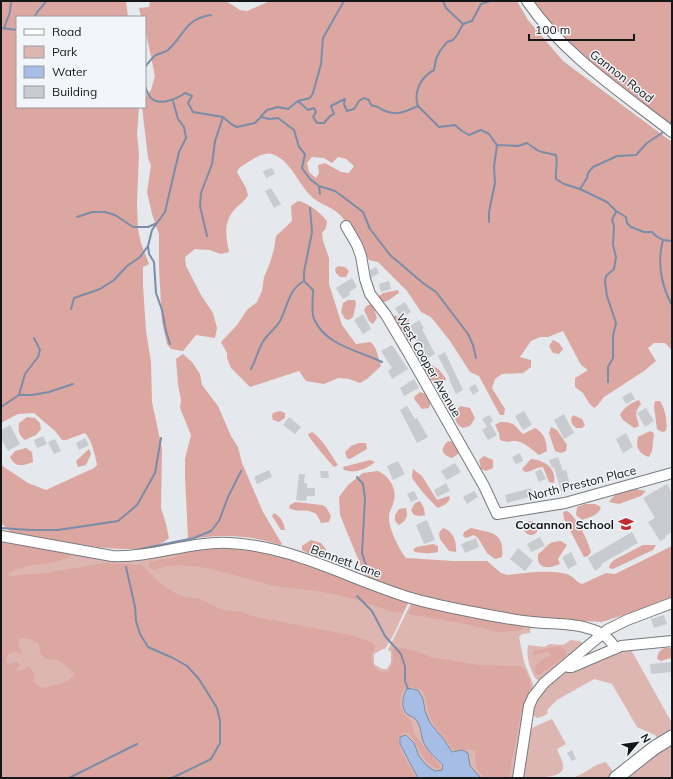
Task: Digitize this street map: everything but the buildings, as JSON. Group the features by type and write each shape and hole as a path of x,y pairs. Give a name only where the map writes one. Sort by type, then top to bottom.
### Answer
{"main road":[{"path":"616,778 638,760 672,737"}],"street":[{"name":"Gannon Road","path":"527,1 562,43 582,62 672,132"},
{"name":"West Cooper Avenue","path":"346,226 357,245 361,256 365,280 370,294 386,315 409,354 484,486 497,514"},
{"name":"North Preston Place","path":"497,514 565,503 672,473"},
{"name":"Bennett Lane","path":"1,536 112,556 127,557 142,556 206,544 229,543 256,546 288,553 411,598 486,615 531,622 585,627 608,638 615,649"},
{"path":"518,778 526,724 533,697 544,683 602,634 614,626 672,603"},
{"path":"566,665 568,667 572,667 627,645 672,642"}],"green space":[{"path":"1,540 116,559 228,546 255,549 286,556 409,601 394,634 385,649 374,654 374,664 382,669 387,669 391,662 391,652 388,650 411,603 531,624 530,633 522,634 519,637 524,662 533,684 533,688 529,697 514,778 1,778"},
{"path":"571,640 580,641 584,645 541,681 536,679 529,663 528,645 544,647 550,644 563,645"},
{"path":"630,648 672,723 672,732 659,740 655,735 637,727 612,684 594,679 557,700 547,710 548,713 544,716 537,718 534,715 533,709 537,698 543,688 550,682 584,664 609,654"},
{"path":"552,719 566,744 557,749 563,763 561,772 546,777 522,778 529,731 534,727"},
{"path":"672,742 672,778 623,778"},
{"path":"606,762 614,773 609,778 572,778 581,775 601,763"}],"shaded area":[{"path":"1,1 126,1 128,16 16,16 16,108 139,108 137,134 139,153 137,203 138,229 141,243 149,264 143,267 146,331 151,362 152,402 162,449 161,508 169,538 158,545 126,549 87,546 37,536 15,534 9,531 1,523 1,465 28,483 46,490 94,468 97,465 91,444 85,433 62,440 55,431 34,413 18,414 1,423"},
{"path":"150,1 226,1 240,10 247,11 270,1 517,1 528,20 563,61 672,142 672,350 665,343 654,343 648,348 656,361 644,371 604,397 594,408 583,393 575,387 575,378 588,370 581,365 563,331 548,337 540,337 531,341 520,357 531,360 531,367 523,373 502,374 495,379 492,388 505,409 504,415 500,415 479,376 470,372 450,341 431,317 421,312 407,291 378,262 369,260 341,216 312,197 293,171 283,161 272,154 263,154 255,158 239,168 237,172 246,188 248,195 231,214 227,224 226,235 229,252 221,254 209,250 195,249 185,257 186,266 201,295 213,313 217,328 215,338 196,335 183,351 171,349 167,344 162,322 159,234 152,214 147,192 151,165 148,158 142,108 146,108 146,97 151,90 155,76 146,33 146,16 141,16 139,8 149,7","holes":["312,157 324,158 332,163 338,157 346,159 354,166 349,173 341,172 325,163 318,165 319,173 316,178 309,172 307,163"]},
{"path":"533,1 672,1 672,125 582,56 554,28"},
{"path":"298,201 314,208 327,221 326,228 322,233 329,258 329,284 342,325 356,344 370,342 377,352 381,366 367,379 360,383 349,379 338,378 324,384 306,381 299,371 250,387 231,368 227,358 227,353 221,342 237,325 247,310 257,302 262,291 264,277 270,263 276,236 292,221 291,206"},
{"path":"338,266 345,267 349,271 346,277 340,277 336,273 335,269"},
{"path":"398,290 399,293 389,300 384,302 379,301 379,296 383,293"},
{"path":"348,300 355,300 356,304 353,317 349,320 345,319 341,312 343,303"},
{"path":"371,304 377,318 373,324 369,321 364,310 366,306"},
{"path":"395,315 402,321 408,318 410,322 408,327 413,340 411,343 405,341 393,318"},
{"path":"553,340 559,343 563,349 559,354 553,353 549,346"},
{"path":"183,354 192,362 200,374 202,385 218,406 231,436 238,447 242,463 263,512 282,544 280,545 258,539 236,536 188,538 185,459 191,435 180,408 181,400 176,359"},
{"path":"427,364 438,369 446,379 443,383 432,381 427,377 422,366"},
{"path":"420,392 426,394 431,401 429,408 422,409 414,399"},
{"path":"639,400 641,404 636,415 639,426 634,428 623,420 620,415 628,406"},
{"path":"655,401 660,401 665,411 666,431 662,432 657,429 654,407"},
{"path":"460,406 470,408 475,418 470,426 463,428 457,424 456,416"},
{"path":"280,411 285,413 285,418 279,422 273,420 273,413"},
{"path":"573,415 582,419 585,425 582,428 576,428 572,424 571,419"},
{"path":"27,417 35,418 40,423 41,429 36,435 25,440 20,435 19,423"},
{"path":"500,422 509,422 513,424 523,434 535,428 544,438 547,451 539,455 519,442 507,442 500,440 499,433 495,425"},
{"path":"551,427 557,430 567,445 566,451 561,453 555,451 549,433"},
{"path":"650,431 654,433 652,451 649,457 640,452 637,444 638,437"},
{"path":"312,432 323,442 338,465 334,467 315,445 308,434"},
{"path":"448,441 453,442 458,448 458,454 452,458 446,455 443,451 444,446"},
{"path":"359,443 366,443 367,449 350,459 347,458 345,452 351,446"},
{"path":"26,448 32,452 33,462 23,465 14,463 10,457 15,451"},
{"path":"89,449 91,454 86,465 78,467 76,461"},
{"path":"484,456 493,460 493,468 486,471 481,469 479,460"},
{"path":"531,459 545,463 551,469 554,473 554,483 549,482 543,467 527,472 522,469"},
{"path":"370,460 375,462 360,470 348,471 344,470 343,467"},
{"path":"413,469 422,476 437,500 449,496 450,499 446,504 438,508 432,502 413,479"},
{"path":"378,471 387,477 394,489 395,494 393,506 389,513 389,521 394,538 406,558 453,561 487,561 501,573 508,575 556,572 569,575 582,584 606,573 615,574 672,546 672,597 602,622 530,618 441,601 406,591 365,576 340,515 339,497 348,485 363,473"},
{"path":"636,489 646,491 641,496 619,504 609,502 617,494"},
{"path":"420,501 424,508 425,515 414,515 411,510 415,503"},
{"path":"295,502 322,505 326,507 331,516 329,522 321,523 317,515 313,512 289,508 290,505"},
{"path":"585,504 595,504 601,507 596,514 582,520 576,515 577,507"},
{"path":"406,508 406,518 399,525 395,521 395,515 399,509"},
{"path":"567,511 575,518 585,536 591,552 588,556 584,557 564,519 563,512"},
{"path":"274,513 282,520 285,530 281,530 272,516"},
{"path":"528,521 534,521 538,525 538,531 534,535 528,535 524,531 524,525"},
{"path":"443,528 449,531 454,537 456,552 449,551 440,539 439,533"},
{"path":"471,528 490,533 499,538 502,548 502,557 495,559 487,553 478,538 474,535 466,538 463,536 464,532"},
{"path":"311,540 321,543 327,551 322,557 313,556 302,550 302,546"},
{"path":"561,541 567,545 558,559 560,564 552,567 541,566 538,559 538,554 550,543"},
{"path":"1,543 74,553 61,560 15,570 8,574 9,576 45,573 105,563 142,565 160,583 173,592 185,597 200,599 223,610 242,612 252,616 350,635 372,642 375,645 375,650 371,654 372,662 381,672 389,671 393,660 392,650 396,647 416,651 431,657 479,665 520,666 524,669 530,680 530,689 521,712 509,778 486,778 476,766 475,750 452,749 432,721 425,696 421,689 408,687 404,689 401,694 400,705 404,714 412,722 414,734 441,767 437,769 428,763 424,759 411,735 404,733 398,738 401,751 416,778 1,778","holes":["20,638 30,639 39,644 40,653 46,659 57,660 68,667 75,674 72,678 60,684 42,688 35,683 34,674 30,666 16,671 20,665 17,661 10,664 6,662 8,654 15,652 23,654 18,644"]},
{"path":"433,544 438,546 438,552 424,553 415,552 413,550 416,547"},
{"path":"643,545 656,545 653,550 613,569 609,568 610,564 614,560"},
{"path":"209,548 252,551 284,558 346,579 408,603 403,613 394,612 341,596 319,591 276,586 199,567 183,565 168,566 155,570 149,568 149,562 171,558 185,551"},
{"path":"412,604 524,626 523,629 518,631 498,632 461,623 408,614"},
{"path":"559,646 566,651 566,656 539,675 535,673 535,666 551,655 550,653 545,652 533,656 532,654 534,651"},
{"path":"665,648 672,648 672,661 670,658 661,661 657,659 659,652"}],"water":[{"path":"407,688 418,690 423,699 425,711 430,723 452,752 462,750 468,753 470,766 481,778 418,778 400,744 400,737 406,735 414,743 419,756 427,766 435,771 442,770 443,765 425,745 416,720 407,714 403,708 404,694"}],"waterway":[{"path":"4,28 10,12 11,1"},
{"path":"36,16 46,1"},
{"path":"298,101 310,98 313,93 321,64 323,38 344,1"},
{"path":"443,1 446,8 463,24"},
{"path":"418,106 417,90 425,77 434,70 436,59 440,51 447,42 453,40 463,24 472,21 481,4 490,1"},
{"path":"146,66 156,55 168,50 186,28 195,20 211,15"},
{"path":"1,28 16,30"},
{"path":"146,89 151,98 163,102 185,93 192,96 188,103 193,112 223,117 237,127 255,123 267,110 278,107 288,109 298,101 308,110 314,108 316,112 313,117 317,123 324,123 334,114 331,106 345,99 344,104 347,111 354,109 359,101 364,98 369,100 371,105 392,113 409,110 418,106 439,127 455,125 469,135 481,130 489,134 497,145 518,146 527,143 536,150 556,155 556,179 564,184 580,189 607,202 616,211 626,217 627,223 631,227 644,232 652,232 663,240 672,241"},
{"path":"71,309 74,298 100,289 114,280 127,266 140,257 148,246 152,230 165,212 179,152 186,138 184,127 178,119 173,101"},
{"path":"207,236 200,206 201,193 212,164 215,141 223,117"},
{"path":"261,117 269,119 278,118 294,130 299,147 305,154 302,168 310,179 319,186 320,194"},
{"path":"580,189 587,178 588,173 593,167 617,156 636,155 647,143 662,133"},
{"path":"489,222 489,212 495,183 494,167 497,145"},
{"path":"319,186 335,191 363,212 370,229 390,255 436,292 468,334 473,345 476,358"},
{"path":"310,208 312,232 304,272 304,281 313,290 312,309 314,319 319,328 334,341 382,362"},
{"path":"77,217 92,212 105,212 115,215 133,227 148,227 157,223"},
{"path":"608,382 608,367 613,358 613,336 616,323 607,296 605,282 606,276 614,269 616,257 613,245 614,226 612,220 616,212"},
{"path":"663,240 660,256 661,273 665,290 672,305"},
{"path":"148,246 149,254 154,262 156,293 162,310 170,344"},
{"path":"251,369 264,340 280,321 291,294 304,281"},
{"path":"19,395 25,374 38,357 40,350 34,338"},
{"path":"1,407 19,395 32,395 49,392 73,384"},
{"path":"1,528 58,530 118,521 137,505 155,473 161,438"},
{"path":"136,550 194,538 211,531 219,521 228,497 241,471"},
{"path":"357,477 363,484 365,498 362,553 368,572"},
{"path":"126,567 135,607 136,621 140,634 148,647 187,666 199,679 217,708 220,721 220,743 211,759 172,778"},
{"path":"357,596 372,611 385,636 401,654 405,667 405,681 408,689"},
{"path":"69,778 137,744"}],"place":[{"name":"Cocannon School","path":"626,524"}]}
